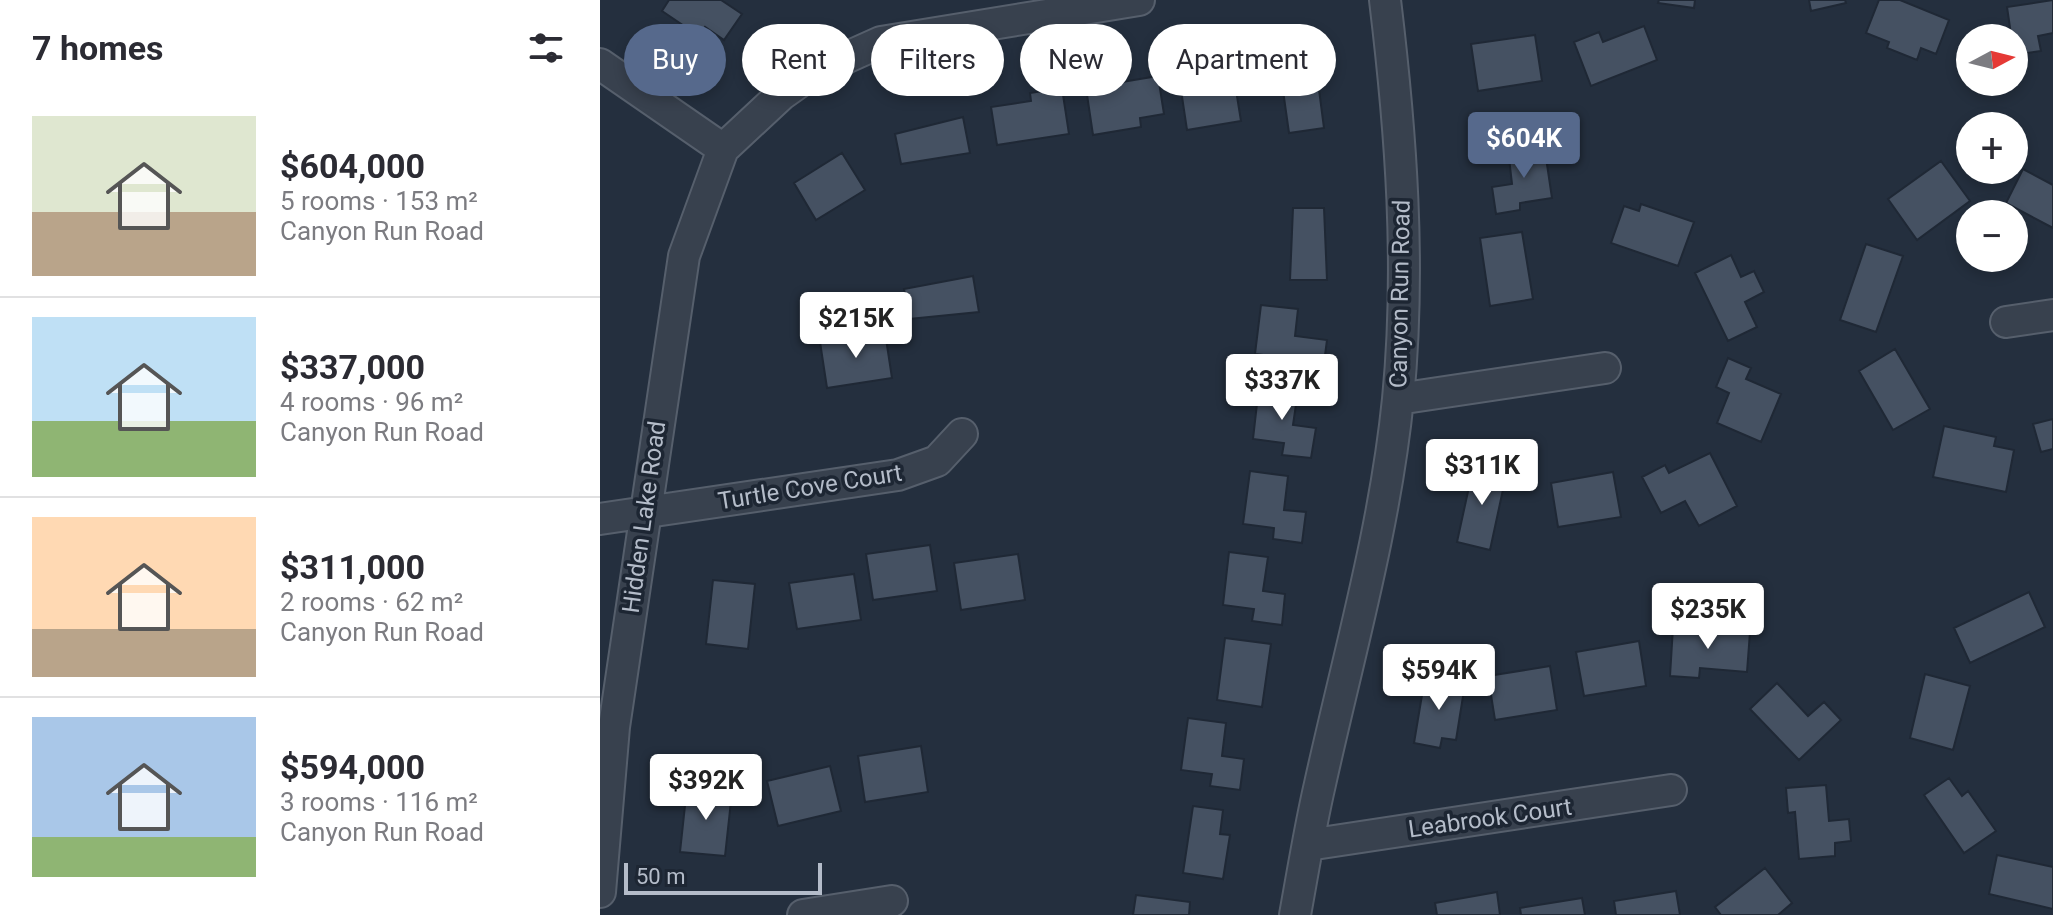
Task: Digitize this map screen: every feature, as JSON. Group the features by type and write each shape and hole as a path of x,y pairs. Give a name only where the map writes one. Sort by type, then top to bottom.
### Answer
{"street":[{"path":"600,64 723,149 781,95 812,73 881,42 1139,0"},
{"name":"Canyon Run Road","path":"1295,915 1372,560 1398,399 1402,175 1385,0"},
{"name":"Hidden Lake Road","path":"600,892 614,727 643,512 684,256 723,149"},
{"path":"2006,322 2053,315"},
{"path":"1398,399 1605,368"},
{"name":"Turtle Cove Court","path":"600,519 918,470 937,461 962,434"},
{"name":"Leabrook Court","path":"1308,845 1671,790"},
{"path":"803,915 892,901"}],"building":[{"path":"669,0 721,0 742,14 726,37 726,24 681,24 662,11"},
{"path":"1659,0 1695,0 1694,8 1658,3"},
{"path":"1809,0 1845,0 1846,3 1811,11"},
{"path":"1879,0 1900,0 1949,20 1936,54 1921,48 1917,60 1887,48 1889,42 1866,33"},
{"path":"2053,0 2053,33 2038,36 2041,51 2028,53 2028,24 2009,24 2007,7"},
{"path":"1644,26 1657,60 1591,86 1574,42 1599,32 1603,42"},
{"path":"1535,35 1542,81 1478,91 1471,44"},
{"path":"1148,78 1148,96 1161,96 1164,114 1140,118 1141,127 1093,135 1087,96 1132,96 1132,80"},
{"path":"1030,96 1063,96 1069,134 997,145 991,107 1031,101"},
{"path":"1182,96 1237,96 1241,121 1187,130"},
{"path":"1284,96 1320,96 1324,128 1289,133"},
{"path":"963,117 970,153 901,164 895,134"},
{"path":"1544,144 1552,198 1520,203 1520,210 1496,214 1492,187 1512,184 1508,149"},
{"path":"842,153 865,190 816,220 794,183"},
{"path":"1941,161 1969,200 1956,200 1956,211 1917,240 1888,199"},
{"path":"2028,172 2053,185 2053,228 2028,215 2028,200 2008,200 2016,184 2028,184"},
{"path":"1641,204 1694,222 1678,266 1611,243 1624,206 1639,211"},
{"path":"1293,208 1324,208 1327,280 1290,280"},
{"path":"1522,232 1533,299 1490,306 1480,238"},
{"path":"1866,244 1903,256 1876,332 1840,320"},
{"path":"1731,255 1741,277 1754,271 1764,292 1745,302 1757,327 1728,341 1695,273"},
{"path":"973,276 979,312 909,319 904,289"},
{"path":"1261,305 1298,309 1295,336 1327,340 1323,371 1294,368 1296,359 1255,354"},
{"path":"885,332 892,378 827,388 820,342"},
{"path":"1895,349 1930,409 1893,430 1859,371"},
{"path":"1728,358 1751,368 1746,379 1781,394 1761,442 1717,423 1729,393 1716,387"},
{"path":"1259,386 1298,391 1293,425 1316,428 1311,458 1282,455 1284,443 1253,439"},
{"path":"2053,419 2053,449 2041,452 2033,424"},
{"path":"1944,426 1996,437 1994,446 2014,450 2006,492 1933,477"},
{"path":"1710,453 1737,506 1699,526 1685,501 1661,513 1642,477 1665,465 1669,473"},
{"path":"1474,464 1507,471 1490,550 1457,542"},
{"path":"1250,471 1288,476 1284,510 1306,512 1302,543 1273,539 1274,528 1243,524"},
{"path":"1613,472 1621,517 1558,527 1551,483"},
{"path":"930,545 937,591 873,600 866,554"},
{"path":"1229,552 1268,557 1263,591 1285,594 1282,625 1252,621 1254,609 1223,605"},
{"path":"1018,554 1025,600 961,610 954,563"},
{"path":"854,574 861,620 797,629 789,583"},
{"path":"713,580 755,584 748,649 706,644"},
{"path":"2029,592 2045,627 1970,663 1954,628"},
{"path":"1673,627 1750,632 1747,672 1700,668 1699,678 1670,676"},
{"path":"1225,638 1271,644 1262,707 1217,700"},
{"path":"1639,641 1646,686 1584,696 1576,652"},
{"path":"1550,666 1557,710 1495,720 1488,676"},
{"path":"1925,674 1970,686 1953,750 1910,738"},
{"path":"1425,677 1465,684 1456,740 1442,738 1440,748 1414,743"},
{"path":"1777,683 1808,716 1824,702 1841,720 1799,760 1750,709"},
{"path":"1188,718 1226,723 1222,756 1244,759 1240,790 1210,786 1212,774 1181,770"},
{"path":"921,746 928,792 865,802 858,756"},
{"path":"830,766 841,811 778,826 767,781"},
{"path":"1949,778 1962,796 1968,791 1996,831 1964,853 1924,795"},
{"path":"1826,785 1829,821 1849,819 1851,841 1835,843 1835,856 1799,859 1795,812 1788,813 1786,788"},
{"path":"687,787 732,792 725,856 680,852"},
{"path":"1193,806 1223,810 1220,834 1230,835 1223,879 1183,873"},
{"path":"1997,855 2053,867 2053,909 1989,894"},
{"path":"1765,868 1792,903 1778,915 1721,915 1715,907"},
{"path":"1676,891 1680,915 1616,915 1614,901"},
{"path":"1497,892 1500,915 1437,915 1435,903"},
{"path":"1136,895 1190,902 1189,915 1133,915"},
{"path":"1582,898 1585,915 1521,915 1520,908"}]}
